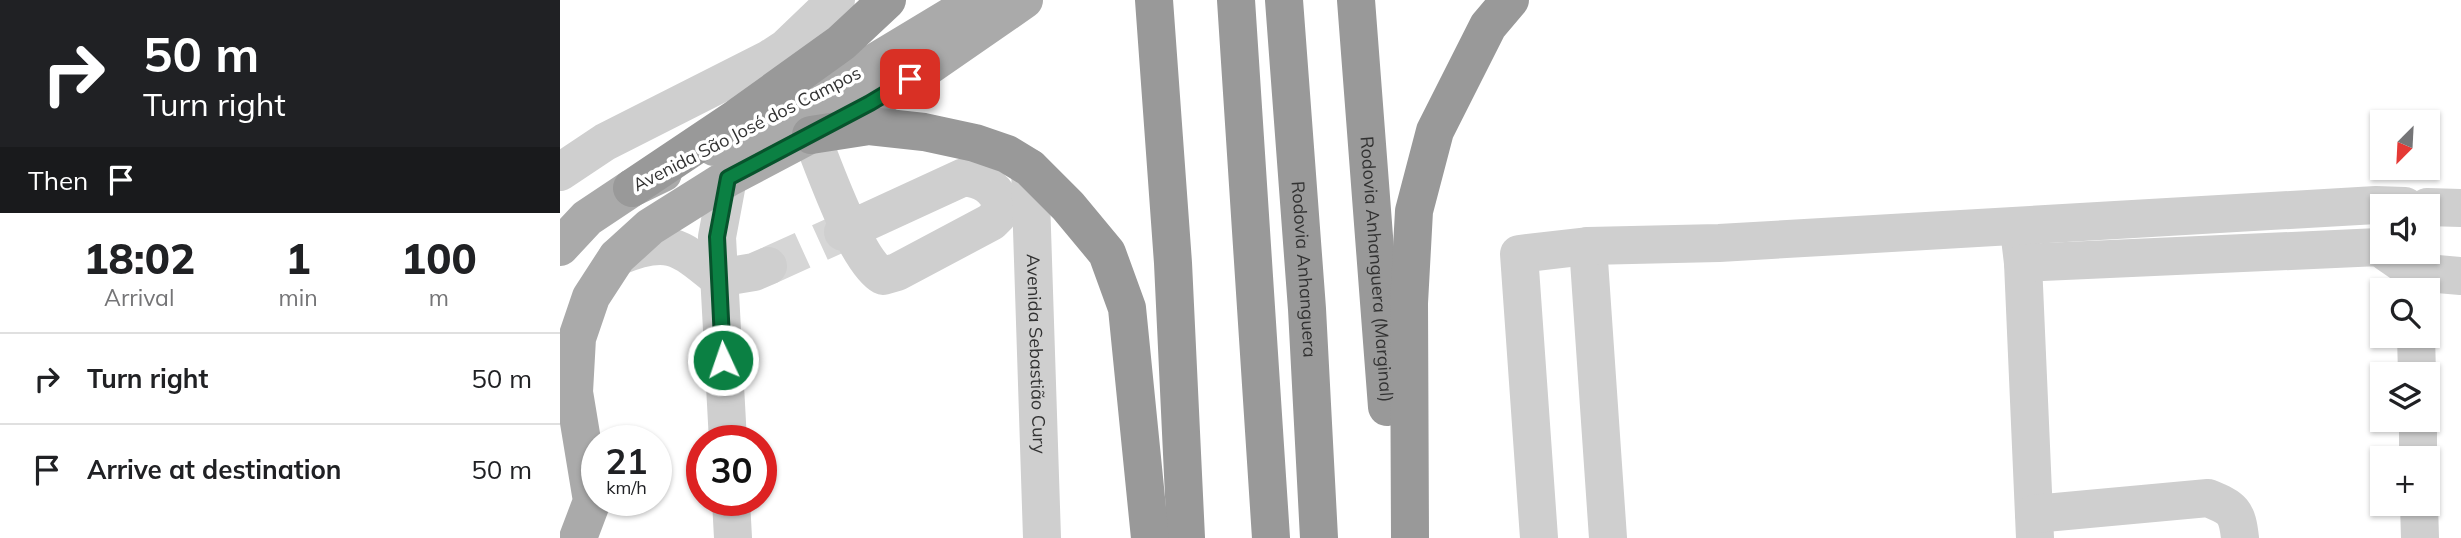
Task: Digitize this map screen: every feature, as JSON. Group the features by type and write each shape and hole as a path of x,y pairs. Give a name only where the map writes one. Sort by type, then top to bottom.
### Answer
{"highway":[{"path":"632,188 841,44 887,0"},
{"path":"1154,0 1173,263 1186,538"},
{"path":"1236,0 1271,538"},
{"name":"Rodovia Anhanguera","path":"1284,0 1307,309 1319,538"},
{"name":"Rodovia Anhanguera (Marginal)","path":"1356,0 1397,538"},
{"path":"1410,538 1409,303 1415,211 1435,131 1488,26 1510,0"},
{"path":"811,135 869,126 924,132 975,143 1007,154 1030,168 1068,206 1107,253 1127,308 1150,538"}],"main road":[{"name":"Avenida São José dos Campos","path":"560,247 587,218 632,188 827,92 978,0"},
{"name":"Avenida São José dos Campos","path":"578,538 592,502 575,393 578,338 591,297 617,257 650,227 728,178 910,79 1024,0"}],"street":[{"path":"753,69 806,0"},
{"path":"560,172 605,142 753,69 786,48 836,0"},
{"path":"811,135 847,230"},
{"name":"Avenida Sebastião Cury","path":"1030,168 1042,538"},
{"path":"727,425 717,237 728,178"},
{"path":"1539,538 1519,254 1588,246 1720,243 2370,207"},
{"path":"2440,207 2461,208"},
{"path":"2018,226 2023,263 2035,526 2208,498 2229,506 2238,518 2240,538"},
{"path":"617,257 639,247 664,245 687,253 718,278 754,272 768,266"},
{"path":"1588,246 1608,538"},
{"path":"2023,263 2370,262"},
{"path":"2405,264 2461,276"},
{"path":"732,516 733,538"},
{"path":"2419,516 2420,538"}],"tunnel":[{"path":"768,266 843,232"}],"route":[{"path":"723,360 717,237 728,178 910,79"}]}
